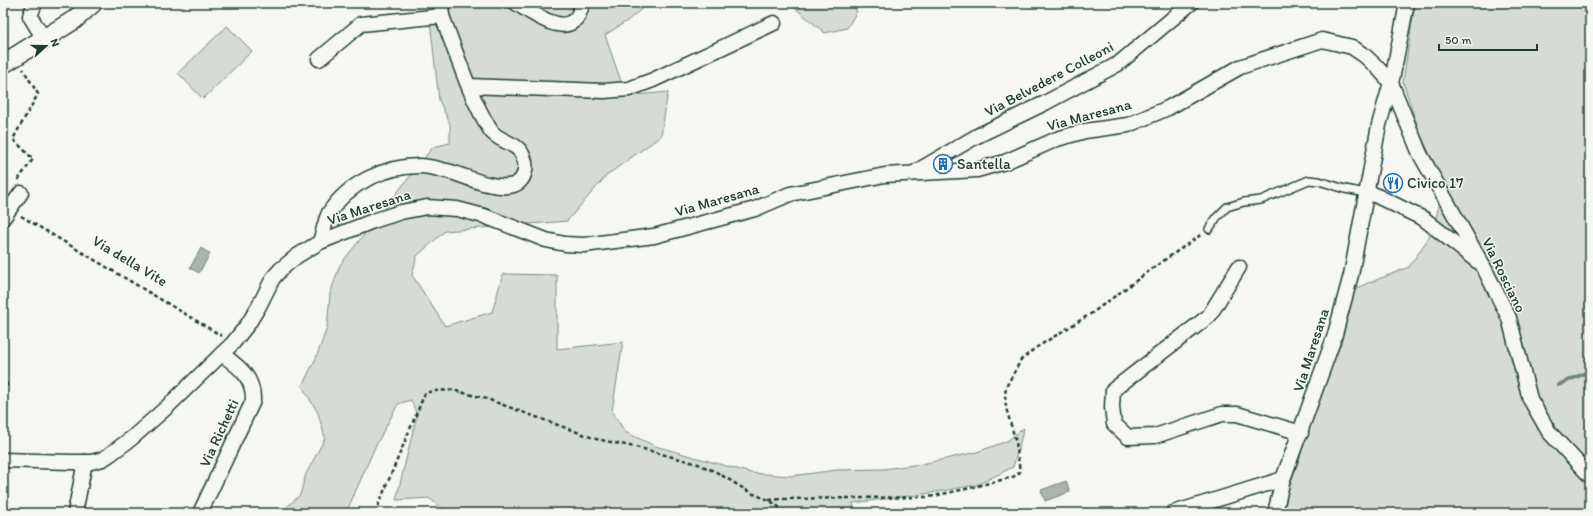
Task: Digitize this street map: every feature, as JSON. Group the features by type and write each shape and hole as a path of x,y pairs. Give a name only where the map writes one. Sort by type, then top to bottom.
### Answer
{"street":[{"path":"35,3 30,16 44,39"},
{"path":"9,60 74,20 93,3"},
{"path":"516,3 554,25 566,24 574,21 580,13 582,3"},
{"name":"Via Belvedere Colleoni","path":"915,172 977,136 1045,103 1118,64 1191,3"},
{"path":"1391,83 1407,3"},
{"path":"319,60 360,24 441,10 481,114 493,133 521,152 526,162 525,175 519,183 510,186 488,184 447,171 421,166 400,167 366,179 336,202 328,215 320,242"},
{"path":"469,86 598,91 628,89 653,80 774,23"},
{"name":"Via Maresana","path":"3,460 85,462 103,459 132,438 166,408 233,343 248,324 273,278 281,269 297,256 320,242 373,221 401,212 427,207 456,209 477,214 546,240 584,245 654,236 755,209 790,194 885,175 915,172 977,170 1005,162 1056,138 1085,131 1128,125 1168,108 1240,67 1322,40 1352,47 1373,63 1391,83 1379,125 1351,275 1338,324 1301,433 1283,479 1275,513"},
{"name":"Via Rosciano","path":"1391,83 1420,154 1483,266 1509,318 1530,399 1549,432 1590,476"},
{"path":"6,213 21,193"},
{"path":"1366,193 1373,194 1424,219 1483,266"},
{"path":"1239,267 1209,316 1113,390 1112,407 1114,424 1128,437 1155,436 1222,414 1237,414 1301,433"},
{"name":"Via Richetti","path":"200,513 253,400 251,383 246,375 222,354"},
{"path":"75,513 85,462"},
{"path":"1173,513 1283,479"}],"lane":[{"path":"1210,229 1217,217 1227,207 1244,202 1261,200 1309,180 1319,181 1345,189 1366,193"}],"path":[{"path":"9,60 38,94 13,139 33,159"},
{"name":"Via della Vite","path":"6,213 233,343"},
{"path":"769,500 928,497 1013,477 1020,472 1016,442 1006,408 1005,394 1006,387 1022,360 1034,349 1092,313 1210,229"},
{"path":"3,377 7,382 3,408"},
{"path":"375,513 425,393 453,390 487,399 596,439 640,448 698,464 718,473 751,494 769,500 787,513"}],"shaded area":[{"path":"428,3 649,3 627,21 605,35 626,96 668,92 661,136 607,175 567,221 445,231 417,256 412,275 445,326 492,312 503,274 557,275 557,349 623,342 612,411 625,432 655,446 751,473 791,476 837,470 883,469 922,464 977,452 1007,441 1024,428 1013,467 977,485 924,494 853,503 855,513 448,513 429,498 396,500 417,415 411,400 398,404 375,447 346,513 280,513 300,495 306,474 325,438 318,413 302,386 316,358 327,328 330,294 340,265 433,147 450,143 450,124 439,100"},
{"path":"789,3 850,3 857,11 847,28 825,33"},
{"path":"1415,3 1590,3 1590,513 1281,513 1336,346 1351,290 1409,267 1434,230 1443,183 1419,131 1403,82"},
{"path":"227,26 252,51 203,99 178,73"},
{"path":"201,248 210,254 199,273 190,268"},
{"path":"1066,481 1070,492 1045,501 1041,490"}],"waterway":[{"path":"1558,385 1590,371"}],"place":[{"name":"Santella","path":"943,164"},
{"name":"Civico 17","path":"1393,183"}]}
